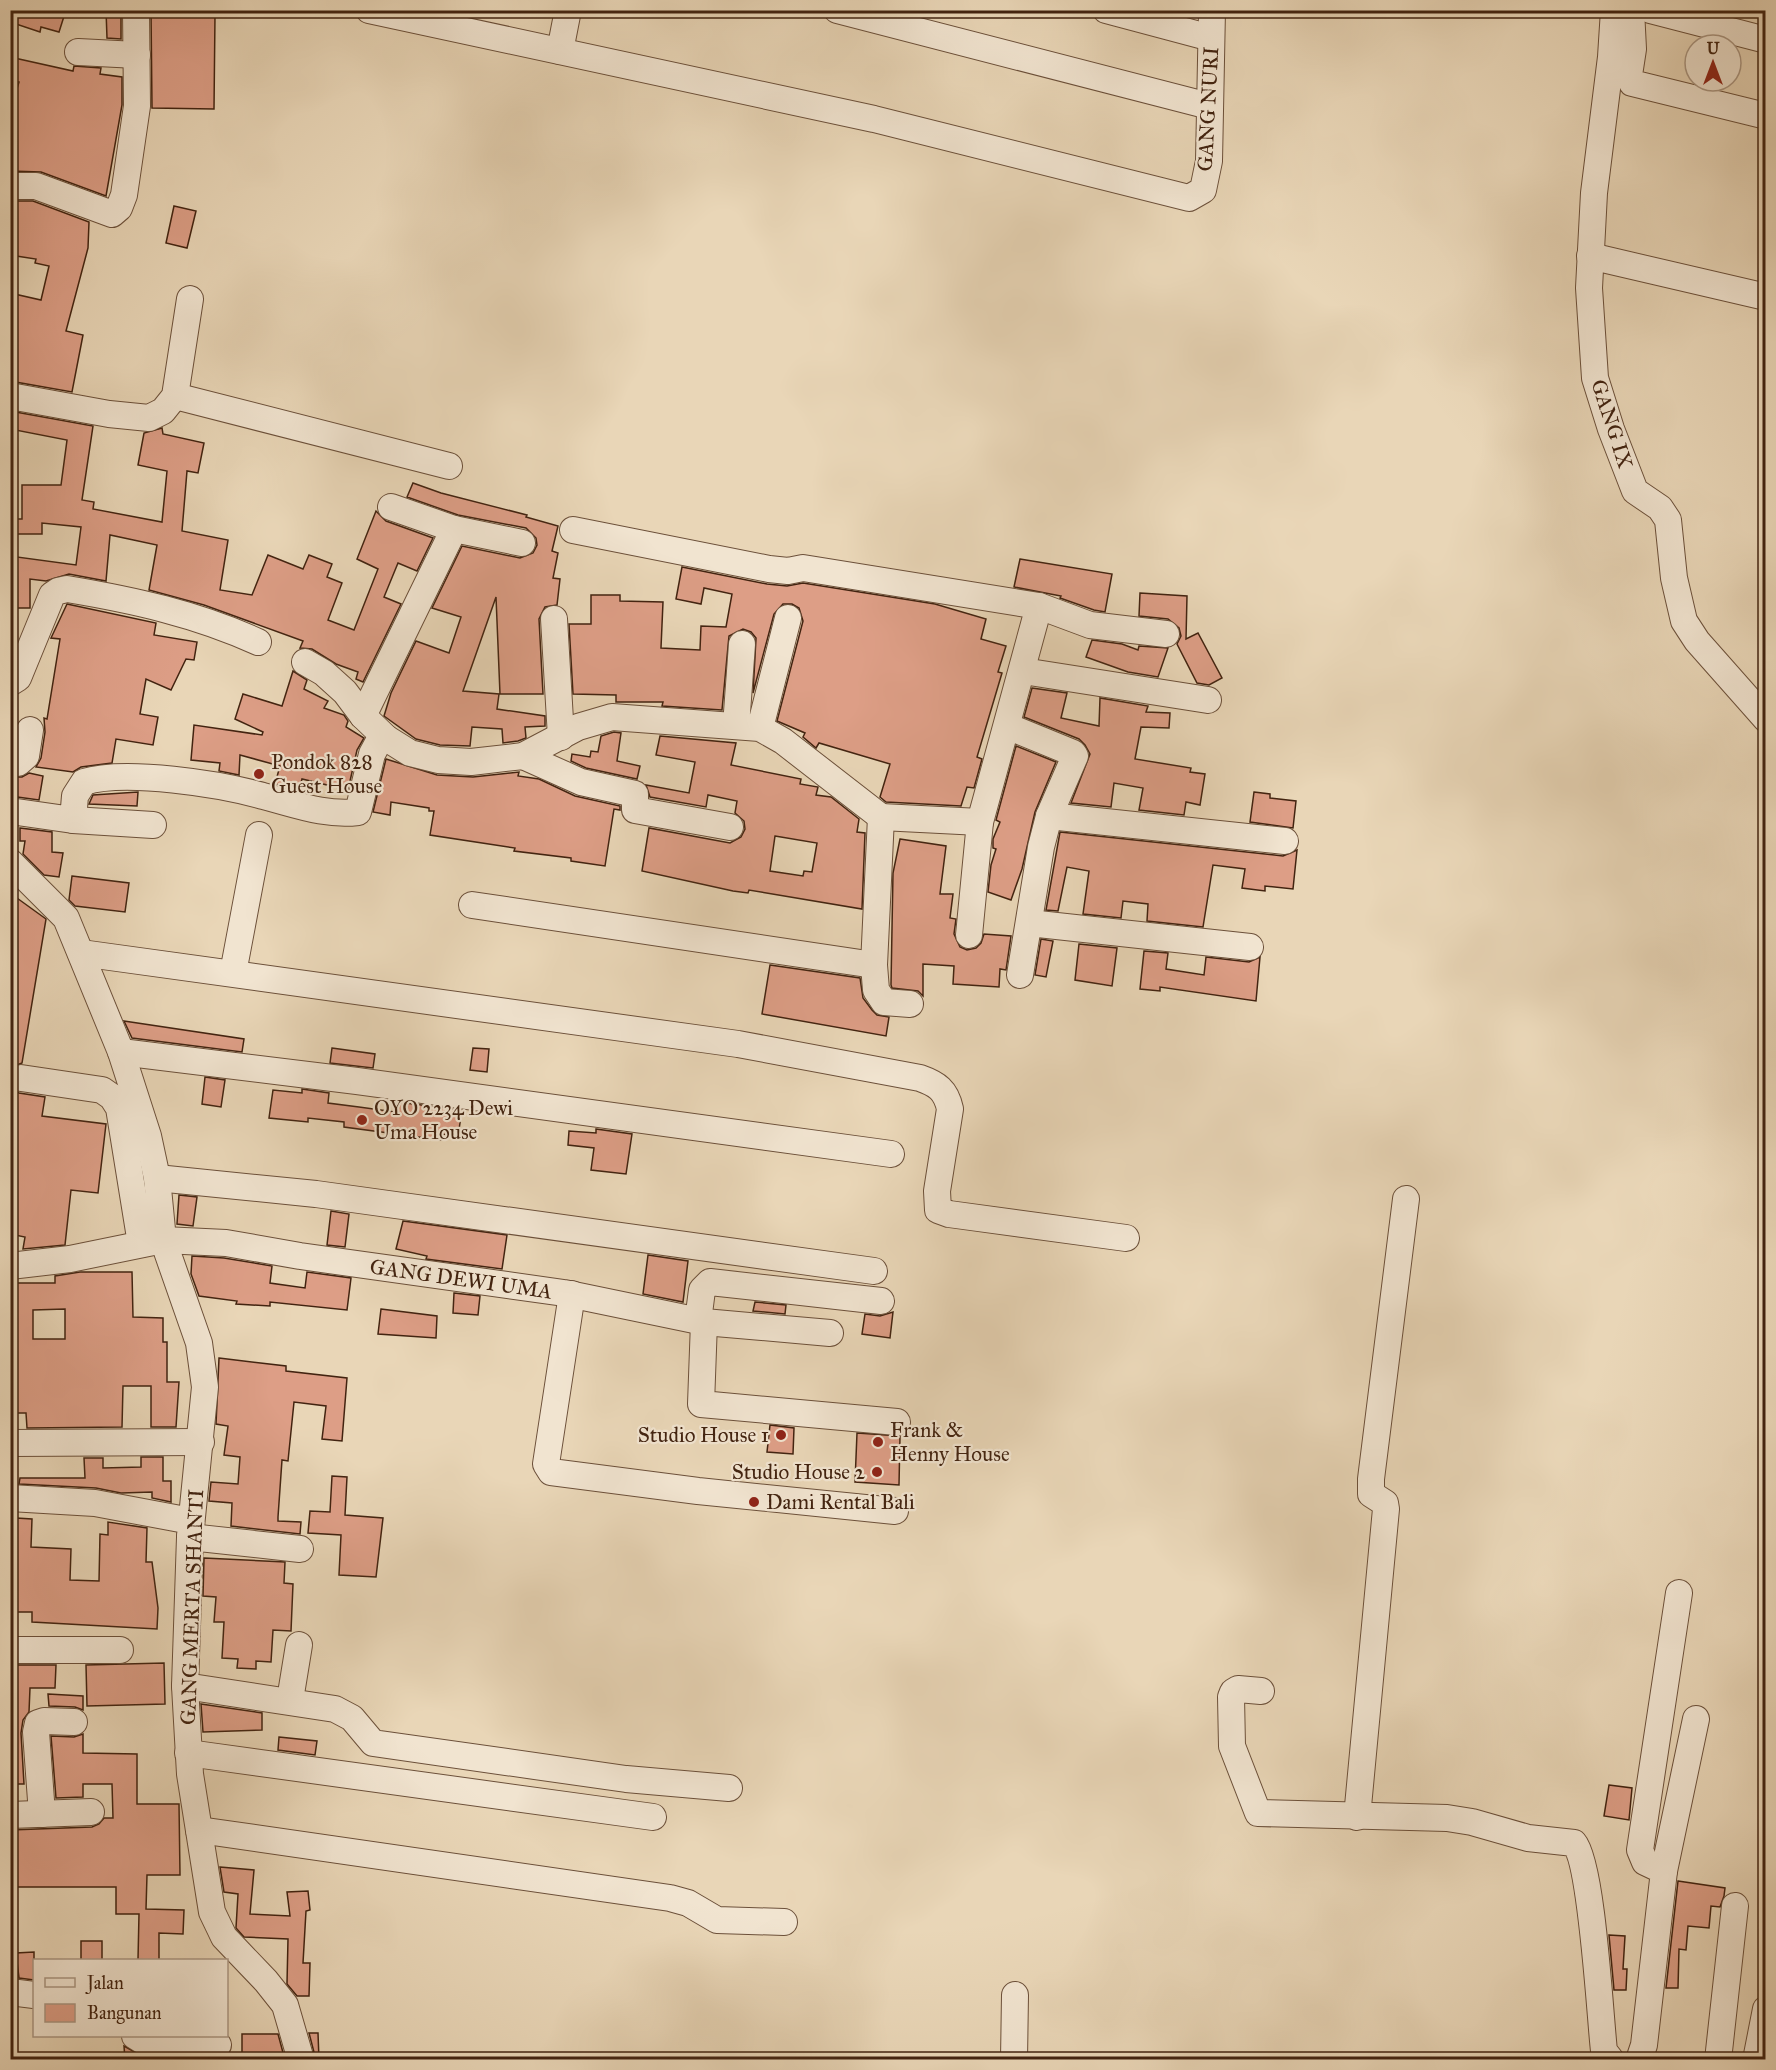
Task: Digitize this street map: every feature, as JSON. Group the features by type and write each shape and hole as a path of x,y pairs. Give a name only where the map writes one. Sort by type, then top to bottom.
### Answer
{"street":[{"path":"10,186 36,186 106,212 116,212 124,195 137,106 136,10"},
{"path":"369,10 560,51 568,10"},
{"path":"837,10 1209,106"},
{"path":"1106,10 1211,38"},
{"name":"GANG NURI","path":"560,51 874,119 1189,198 1203,190 1209,161 1212,10"},
{"name":"GANG IX","path":"1614,10 1611,57 1596,182 1597,257 1588,288 1595,378 1611,429 1635,491 1660,508 1668,520 1674,578 1684,621 1697,641 1766,719"},
{"path":"1631,10 1633,49 1629,75 1632,83 1766,116"},
{"path":"1650,10 1766,40"},
{"path":"78,52 136,55"},
{"path":"1597,257 1766,297"},
{"path":"10,396 109,414 149,418 163,411 175,396 190,299"},
{"path":"175,396 449,466"},
{"path":"391,507 454,529 522,543"},
{"path":"363,716 454,529"},
{"path":"573,530 769,569 788,571 802,568 1039,606 1090,625 1166,634"},
{"path":"10,683 18,678 52,595 68,589 139,601 208,622 258,642"},
{"path":"969,935 980,822 1039,606"},
{"path":"748,727 788,618"},
{"path":"554,619 561,737"},
{"path":"742,644 748,727"},
{"path":"305,662 324,673 345,692 363,716 386,738 410,753 438,760 471,762 523,756 578,727 612,717 748,727 783,741 881,817 980,822"},
{"path":"1023,671 1208,700"},
{"path":"1007,726 1073,753 1075,756 1049,816 1041,847 1020,975"},
{"path":"10,762 18,763 26,756 30,730"},
{"path":"73,820 78,788 84,782 95,778 131,777 195,783 260,795 323,812 358,812 372,754 379,741 386,738"},
{"path":"523,756 581,782 635,794 635,810 730,827"},
{"path":"10,811 73,820 153,825"},
{"path":"1049,816 1285,841"},
{"path":"881,817 874,965 876,990 880,999 888,1003 910,1004"},
{"path":"233,973 259,835"},
{"path":"10,862 66,918 121,1052 148,1136 157,1178 152,1242"},
{"path":"471,905 874,965"},
{"path":"1029,923 1250,947"},
{"path":"81,953 738,1044 920,1078 937,1084 947,1097 950,1109 937,1191 938,1210 949,1214 1126,1238"},
{"path":"121,1052 357,1081 891,1154"},
{"path":"21,1078 102,1089 112,1097 119,1108 152,1242"},
{"path":"157,1178 316,1194 874,1271"},
{"path":"1357,1817 1386,1509 1385,1503 1371,1494 1371,1479 1406,1199"},
{"name":"GANG DEWI UMA","path":"10,1266 70,1259 152,1242 226,1243 311,1258 572,1294 701,1321 830,1333"},
{"name":"GANG MERTA SHANTI","path":"152,1242 200,1343 204,1364 205,1387 192,1441 184,1524 185,1686 188,1753 212,1912 224,1938 266,1981 285,2005 301,2060"},
{"path":"881,1301 710,1282 702,1290 700,1404 897,1422"},
{"path":"572,1294 546,1464 551,1472 698,1491 895,1511"},
{"path":"10,1443 192,1441"},
{"path":"10,1498 95,1503 300,1549"},
{"path":"1664,1870 1645,1862 1640,1850 1679,1593"},
{"path":"290,1701 299,1645"},
{"path":"10,1650 120,1650"},
{"path":"185,1686 335,1709 352,1718 373,1743 626,1779 729,1788"},
{"path":"1261,1691 1238,1689 1233,1692 1232,1746 1254,1809 1265,1815 1447,1818 1472,1822 1528,1838 1574,1843 1579,1849 1587,1880 1604,2051 1611,2060"},
{"path":"1639,2060 1644,2045 1664,1870 1696,1719"},
{"path":"42,1814 36,1732 38,1723 44,1720 74,1722"},
{"path":"188,1753 653,1817"},
{"path":"10,1815 91,1812"},
{"path":"199,1830 670,1898 688,1903 717,1920 784,1922"},
{"path":"1718,2060 1735,1906"},
{"path":"10,1992 33,1995"},
{"path":"1014,2060 1015,1995"},
{"path":"1756,2060 1766,2009"},
{"path":"137,2037 152,2045 170,2047 218,2046"}],"building":[{"path":"10,10 66,10 59,32 41,27 40,32 10,22"},
{"path":"106,10 121,10 121,39 107,38"},
{"path":"151,10 164,10 164,15 215,15 214,109 152,108"},
{"path":"10,57 73,71 74,66 101,68 100,74 122,77 122,105 106,196 41,172 10,171 10,112 19,82 10,80"},
{"path":"10,201 33,201 89,222 88,248 66,331 83,335 72,392 10,381 10,333 14,317 10,316 10,293 41,300 49,266 35,263 36,259 10,255"},
{"path":"174,206 196,211 187,248 166,243"},
{"path":"10,411 93,426 82,500 94,502 93,509 162,522 167,471 138,465 144,433 162,428 163,434 204,443 198,473 187,471 182,531 228,540 220,590 252,595 268,555 303,569 309,555 332,564 327,577 342,583 328,620 354,630 378,569 357,559 376,511 386,521 433,538 417,571 398,563 384,597 401,604 363,682 356,679 358,672 336,664 312,649 300,648 303,641 204,605 149,590 157,545 110,535 106,581 69,574 46,581 30,579 30,608 10,608 10,556 76,565 81,527 42,523 42,534 13,534 13,519 22,519 22,485 61,485 67,440 10,429"},
{"path":"413,483 558,526 552,551 558,553 553,578 560,579 557,605 545,607 539,619 543,694 500,694 496,597 463,691 499,694 497,709 545,716 545,726 525,727 526,738 503,743 502,729 472,727 470,746 440,745 416,739 384,716 391,693 416,641 449,653 461,617 432,608 462,546 520,558 533,553 537,545 536,538 526,528 458,515 407,497"},
{"path":"1020,559 1112,574 1105,612 1060,598 1061,596 1014,587"},
{"path":"682,567 767,584 787,586 803,583 935,604 986,619 981,639 1006,646 998,672 1002,673 977,757 982,759 974,788 967,787 961,806 886,802 880,797 890,764 819,743 816,748 803,737 805,733 777,721 803,621 799,608 792,604 783,604 774,614 753,693 756,638 751,632 743,629 729,636 722,710 662,706 663,702 616,702 616,695 573,694 569,624 591,624 591,595 620,595 620,601 663,602 661,648 700,650 701,626 726,627 732,594 704,588 701,604 676,599"},
{"path":"1140,593 1187,596 1186,639 1198,633 1222,678 1209,685 1197,683 1177,644 1181,636 1179,628 1168,619 1139,616"},
{"path":"67,604 156,623 154,635 197,642 194,660 186,659 171,690 146,679 140,714 158,717 153,745 116,739 112,763 81,767 73,772 36,767 41,758 45,732 44,718 47,719 60,639 51,638"},
{"path":"1092,640 1122,644 1138,650 1139,646 1168,648 1158,677 1128,672 1086,657"},
{"path":"293,671 307,680 304,689 328,701 324,708 344,715 348,721 346,727 364,738 357,750 348,790 302,779 299,790 275,784 280,766 240,755 239,775 219,771 220,763 191,760 194,725 262,735 263,732 235,719 243,694 282,706"},
{"path":"1032,688 1067,693 1061,718 1099,726 1100,698 1148,706 1146,712 1170,713 1169,728 1141,727 1135,759 1191,768 1190,772 1205,774 1200,805 1186,802 1184,815 1139,810 1143,788 1114,783 1111,807 1071,803 1090,754 1079,739 1024,717"},
{"path":"614,732 621,733 617,761 640,766 637,779 586,768 571,761 572,754 590,757 591,751 598,752 601,736"},
{"path":"660,736 736,743 731,765 801,779 800,784 818,787 816,795 831,797 859,819 857,832 865,833 862,909 749,890 748,893 733,891 642,871 649,828 730,843 741,837 745,829 744,821 735,813 737,801 708,795 706,807 650,797 646,785 689,793 695,762 656,755","holes":["775,836 817,843 812,872 804,871 803,876 770,871"]},
{"path":"1016,746 1056,762 1035,812 1022,869 1011,900 988,892 991,865 996,849 993,848 993,839 1000,822 996,820"},
{"path":"386,759 437,775 473,777 519,772 518,776 539,779 575,796 620,806 620,810 614,809 605,866 571,861 571,858 514,851 515,848 430,835 434,811 429,811 429,808 391,802 390,815 373,812"},
{"path":"29,773 43,776 39,800 10,796 10,777 22,777"},
{"path":"138,792 137,806 89,804 93,795"},
{"path":"1254,792 1270,794 1270,798 1296,801 1293,828 1250,822"},
{"path":"20,828 52,832 52,852 63,853 59,877 44,875 23,854 25,841 20,841"},
{"path":"1060,832 1283,856 1297,850 1293,889 1265,886 1265,891 1242,888 1245,869 1213,865 1203,927 1147,921 1148,904 1123,901 1121,918 1083,914 1089,871 1067,867 1058,911 1046,910"},
{"path":"900,839 946,846 940,894 953,894 950,918 956,919 954,934 960,947 967,950 976,948 981,943 984,934 1011,936 1006,970 1000,969 999,987 953,984 954,966 923,964 923,996 918,991 892,988 893,873"},
{"path":"72,876 129,883 125,912 75,906 69,900"},
{"path":"10,893 46,919 22,1063 10,1068"},
{"path":"1041,939 1053,941 1046,977 1035,975"},
{"path":"1079,944 1117,948 1112,986 1075,980"},
{"path":"1144,951 1168,953 1166,969 1204,975 1206,957 1249,962 1260,957 1256,1001 1160,987 1160,991 1140,989"},
{"path":"770,965 860,978 863,998 877,1015 889,1017 886,1036 762,1014"},
{"path":"124,1021 244,1039 242,1052 132,1038"},
{"path":"332,1048 375,1054 373,1068 330,1063"},
{"path":"473,1048 489,1049 487,1072 470,1070"},
{"path":"205,1077 225,1080 221,1107 202,1104"},
{"path":"10,1088 19,1093 45,1097 42,1116 106,1124 98,1193 71,1190 65,1245 23,1249 25,1237 10,1234"},
{"path":"302,1089 329,1093 328,1103 395,1112 397,1102 462,1110 458,1136 442,1134 441,1140 344,1127 344,1122 308,1118 308,1122 269,1118 273,1090 302,1093"},
{"path":"596,1129 632,1134 626,1174 591,1170 594,1148 568,1145 569,1131 596,1133"},
{"path":"179,1195 197,1197 193,1226 177,1224"},
{"path":"331,1211 349,1214 345,1247 327,1245"},
{"path":"403,1221 507,1235 502,1269 426,1259 427,1256 396,1249"},
{"path":"648,1255 688,1261 683,1302 643,1294"},
{"path":"192,1256 224,1258 272,1266 270,1283 305,1288 307,1272 351,1278 347,1310 270,1302 270,1306 236,1304 237,1301 199,1296 191,1274"},
{"path":"80,1272 132,1272 133,1317 163,1318 163,1342 167,1342 167,1382 179,1382 176,1427 151,1427 151,1386 123,1386 122,1427 27,1428 26,1413 11,1413 10,1283 55,1283 55,1276","holes":["65,1309 65,1339 33,1339 33,1310"]},
{"path":"454,1293 480,1296 478,1315 453,1313"},
{"path":"755,1302 786,1305 785,1314 753,1311"},
{"path":"381,1309 437,1316 436,1338 378,1334"},
{"path":"893,1312 890,1338 862,1334 865,1314 880,1316"},
{"path":"219,1358 286,1366 286,1371 347,1378 342,1441 322,1439 326,1406 294,1402 288,1461 282,1460 278,1521 301,1522 300,1534 231,1526 232,1503 209,1501 211,1482 238,1484 240,1457 224,1455 228,1426 216,1424"},
{"name":"Studio House 1","path":"770,1425 794,1428 793,1454 767,1452"},
{"path":"857,1433 900,1436 899,1485 855,1482"},
{"path":"141,1457 163,1457 163,1481 171,1481 171,1502 152,1498 152,1492 121,1493 96,1488 19,1484 20,1478 85,1478 84,1458 103,1458 103,1468 141,1467"},
{"path":"332,1476 347,1477 345,1515 383,1518 376,1577 339,1575 341,1535 308,1533 310,1511 330,1512"},
{"path":"16,1518 32,1519 31,1547 71,1549 70,1580 99,1581 100,1534 108,1535 108,1522 147,1528 146,1562 152,1562 158,1608 157,1629 32,1622 32,1612 10,1612 10,1521 16,1521"},
{"path":"204,1558 285,1562 284,1583 293,1584 291,1631 273,1630 271,1662 256,1661 256,1669 237,1668 238,1659 222,1658 224,1622 214,1622 216,1597 203,1596"},
{"path":"164,1663 165,1704 87,1706 86,1665"},
{"path":"10,1665 56,1665 55,1688 30,1688 29,1712 23,1720 21,1733 24,1784 10,1784"},
{"path":"48,1694 83,1696 83,1710 75,1707 49,1706"},
{"path":"201,1704 262,1713 262,1730 203,1732"},
{"path":"83,1734 83,1753 137,1754 137,1804 179,1804 180,1875 147,1875 146,1909 184,1910 183,1934 159,1933 159,1959 138,1959 139,1914 116,1914 116,1887 10,1887 10,1830 92,1827 104,1818 113,1818 112,1784 83,1784 83,1797 56,1798 51,1736 74,1737"},
{"path":"279,1737 317,1741 315,1755 278,1750"},
{"path":"1609,1785 1632,1788 1629,1820 1604,1816"},
{"path":"220,1867 254,1870 250,1914 290,1916 287,1892 308,1891 310,1910 306,1911 303,1963 310,1963 309,1996 297,1996 287,1984 288,1939 244,1937 236,1928 238,1894 224,1892"},
{"path":"1678,1881 1725,1888 1720,1907 1711,1906 1709,1928 1688,1926 1686,1950 1679,1949 1678,1988 1666,1988"},
{"path":"1609,1935 1625,1936 1623,1969 1627,1969 1626,1990 1614,1990"},
{"path":"81,1941 102,1941 102,1959 81,1959"},
{"path":"34,1952 33,1980 19,1978 16,1953"},
{"path":"309,2033 318,2033 319,2060 316,2060"},
{"path":"242,2034 278,2034 285,2060 242,2060"},
{"path":"124,2046 142,2056 142,2060 125,2060"}],"place":[{"name":"Pondok 828 Guest House","path":"259,774"},
{"name":"OYO 2234 Dewi Uma House","path":"362,1120"},
{"name":"Studio House 1","path":"781,1435"},
{"name":"Frank & Henny House","path":"878,1442"},
{"name":"Studio House 2","path":"877,1472"},
{"name":"Dami Rental Bali","path":"754,1502"}]}
